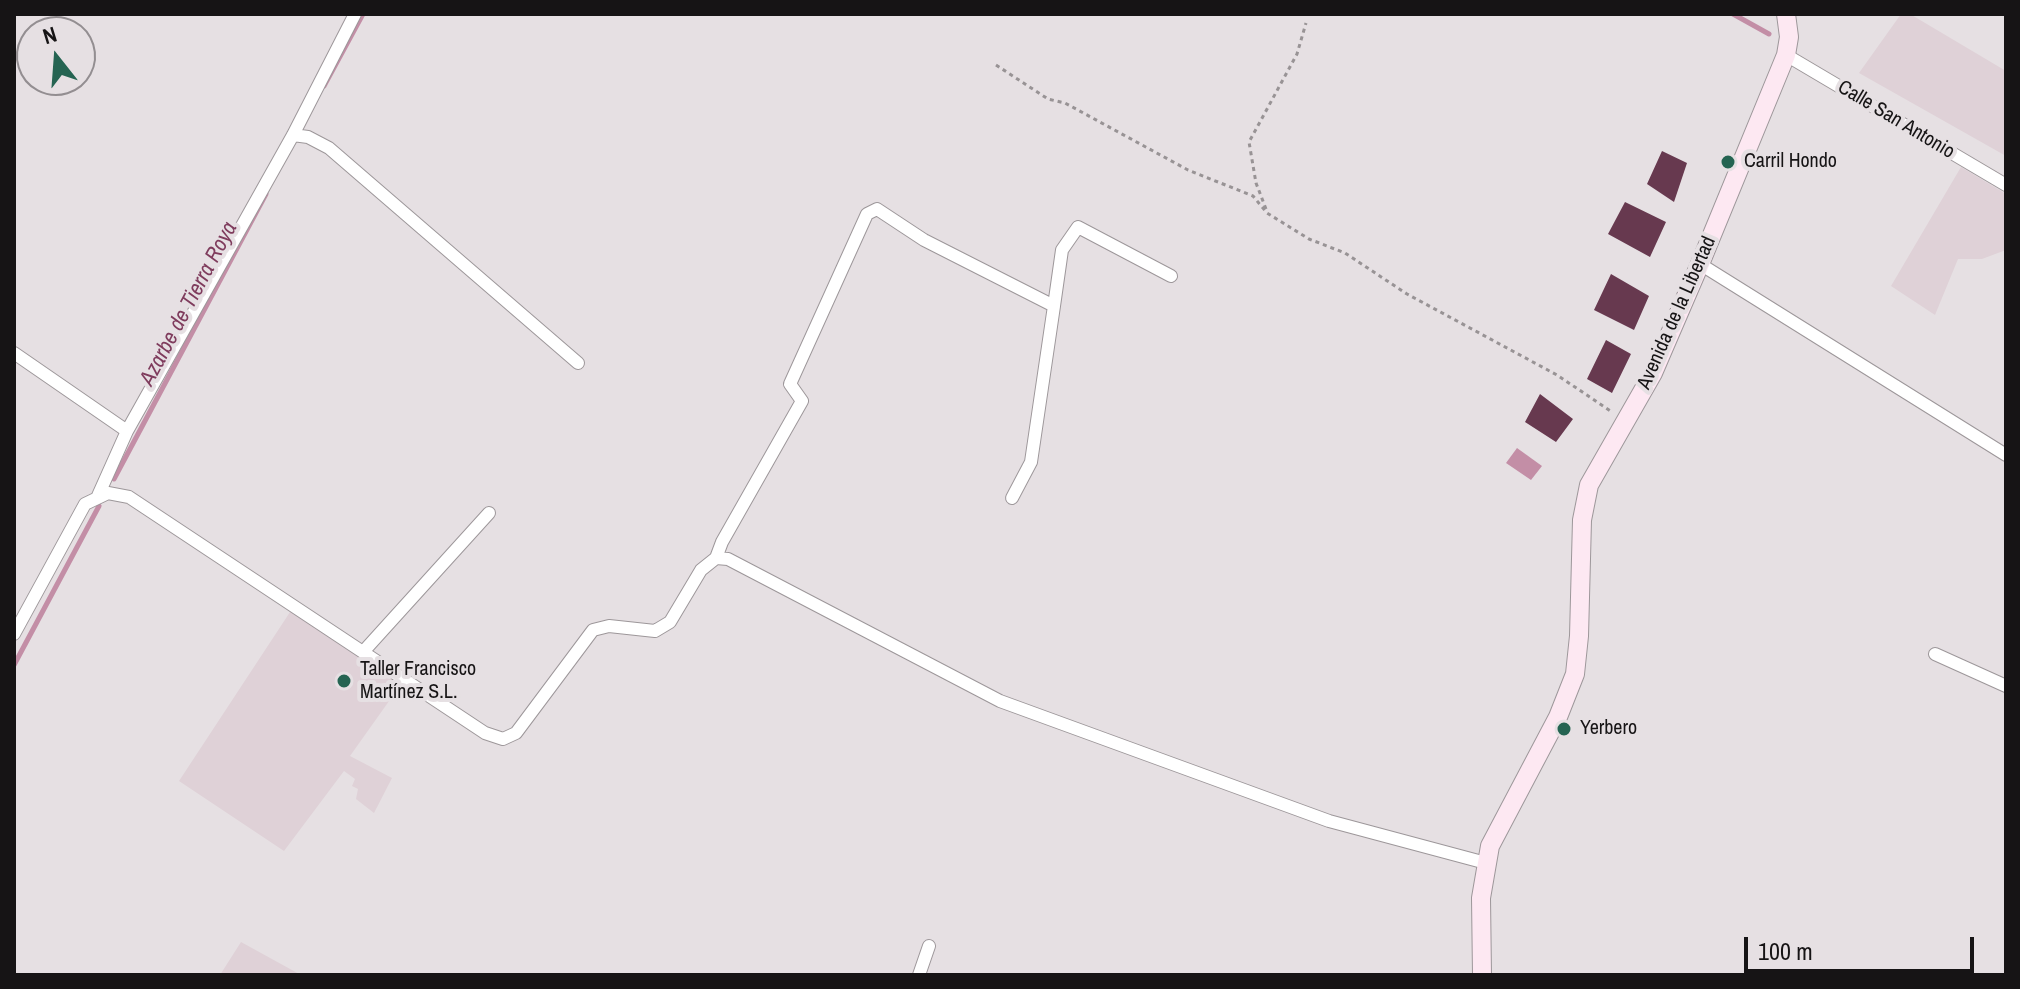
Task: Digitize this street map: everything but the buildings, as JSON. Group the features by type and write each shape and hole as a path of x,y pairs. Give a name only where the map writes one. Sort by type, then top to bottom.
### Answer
{"main road":[{"name":"Avenida de la Libertad","path":"1482,975 1481,898 1486,863 1497,830 1547,738 1571,685 1579,636 1583,507 1595,472 1653,373 1700,264 1786,55 1789,37 1786,14"}],"street":[{"path":"97,498 127,431 293,135 355,14"},
{"name":"Calle San Antonio","path":"1786,55 2006,185"},
{"path":"293,135 308,137 329,148 578,363"},
{"path":"14,634 85,504 108,493 129,497 485,733 503,739 516,733 593,630 609,626 636,632 655,631 670,622 701,570 716,558 722,542 802,401 790,384 867,214 877,209 924,240 1054,306"},
{"path":"1012,498 1031,462 1062,250 1078,227 1171,276"},
{"path":"1700,264 2002,453 2006,438"},
{"path":"14,353 127,431"},
{"path":"363,652 489,513"},
{"path":"716,558 745,565 1000,701 1329,821 1486,863"},
{"path":"1935,654 2006,686"},
{"path":"919,975 929,946"}],"path":[{"path":"1267,213 1256,183 1249,142 1297,54 1306,23"},
{"path":"996,65 1048,99 1065,103 1162,157 1253,196 1267,213 1309,239 1345,253 1407,294 1557,375 1624,422"}],"shaded area":[{"path":"1901,14 1910,14 2006,71 2006,156 1859,73"},
{"path":"1961,167 2006,194 2006,250 1982,259 1958,259 1935,315 1891,286"},
{"path":"1517,448 1542,466 1531,480 1506,463"},
{"path":"294,606 404,680 350,756 392,778 374,813 356,799 358,789 352,786 355,779 344,771 284,851 179,781"},
{"path":"241,942 301,975 220,975"}],"waterway":[{"name":"Azarbe de Tierra Roya","path":"324,86 363,14"},
{"path":"1733,14 1769,34"},
{"name":"Azarbe de Tierra Roya","path":"114,479 266,194"},
{"name":"Azarbe de Tierra Roya","path":"14,665 99,506"}],"place":[{"name":"Carril Hondo","path":"1728,162"},
{"name":"Taller Francisco Martínez S.L.","path":"344,681"},
{"name":"Yerbero","path":"1564,729"}]}
